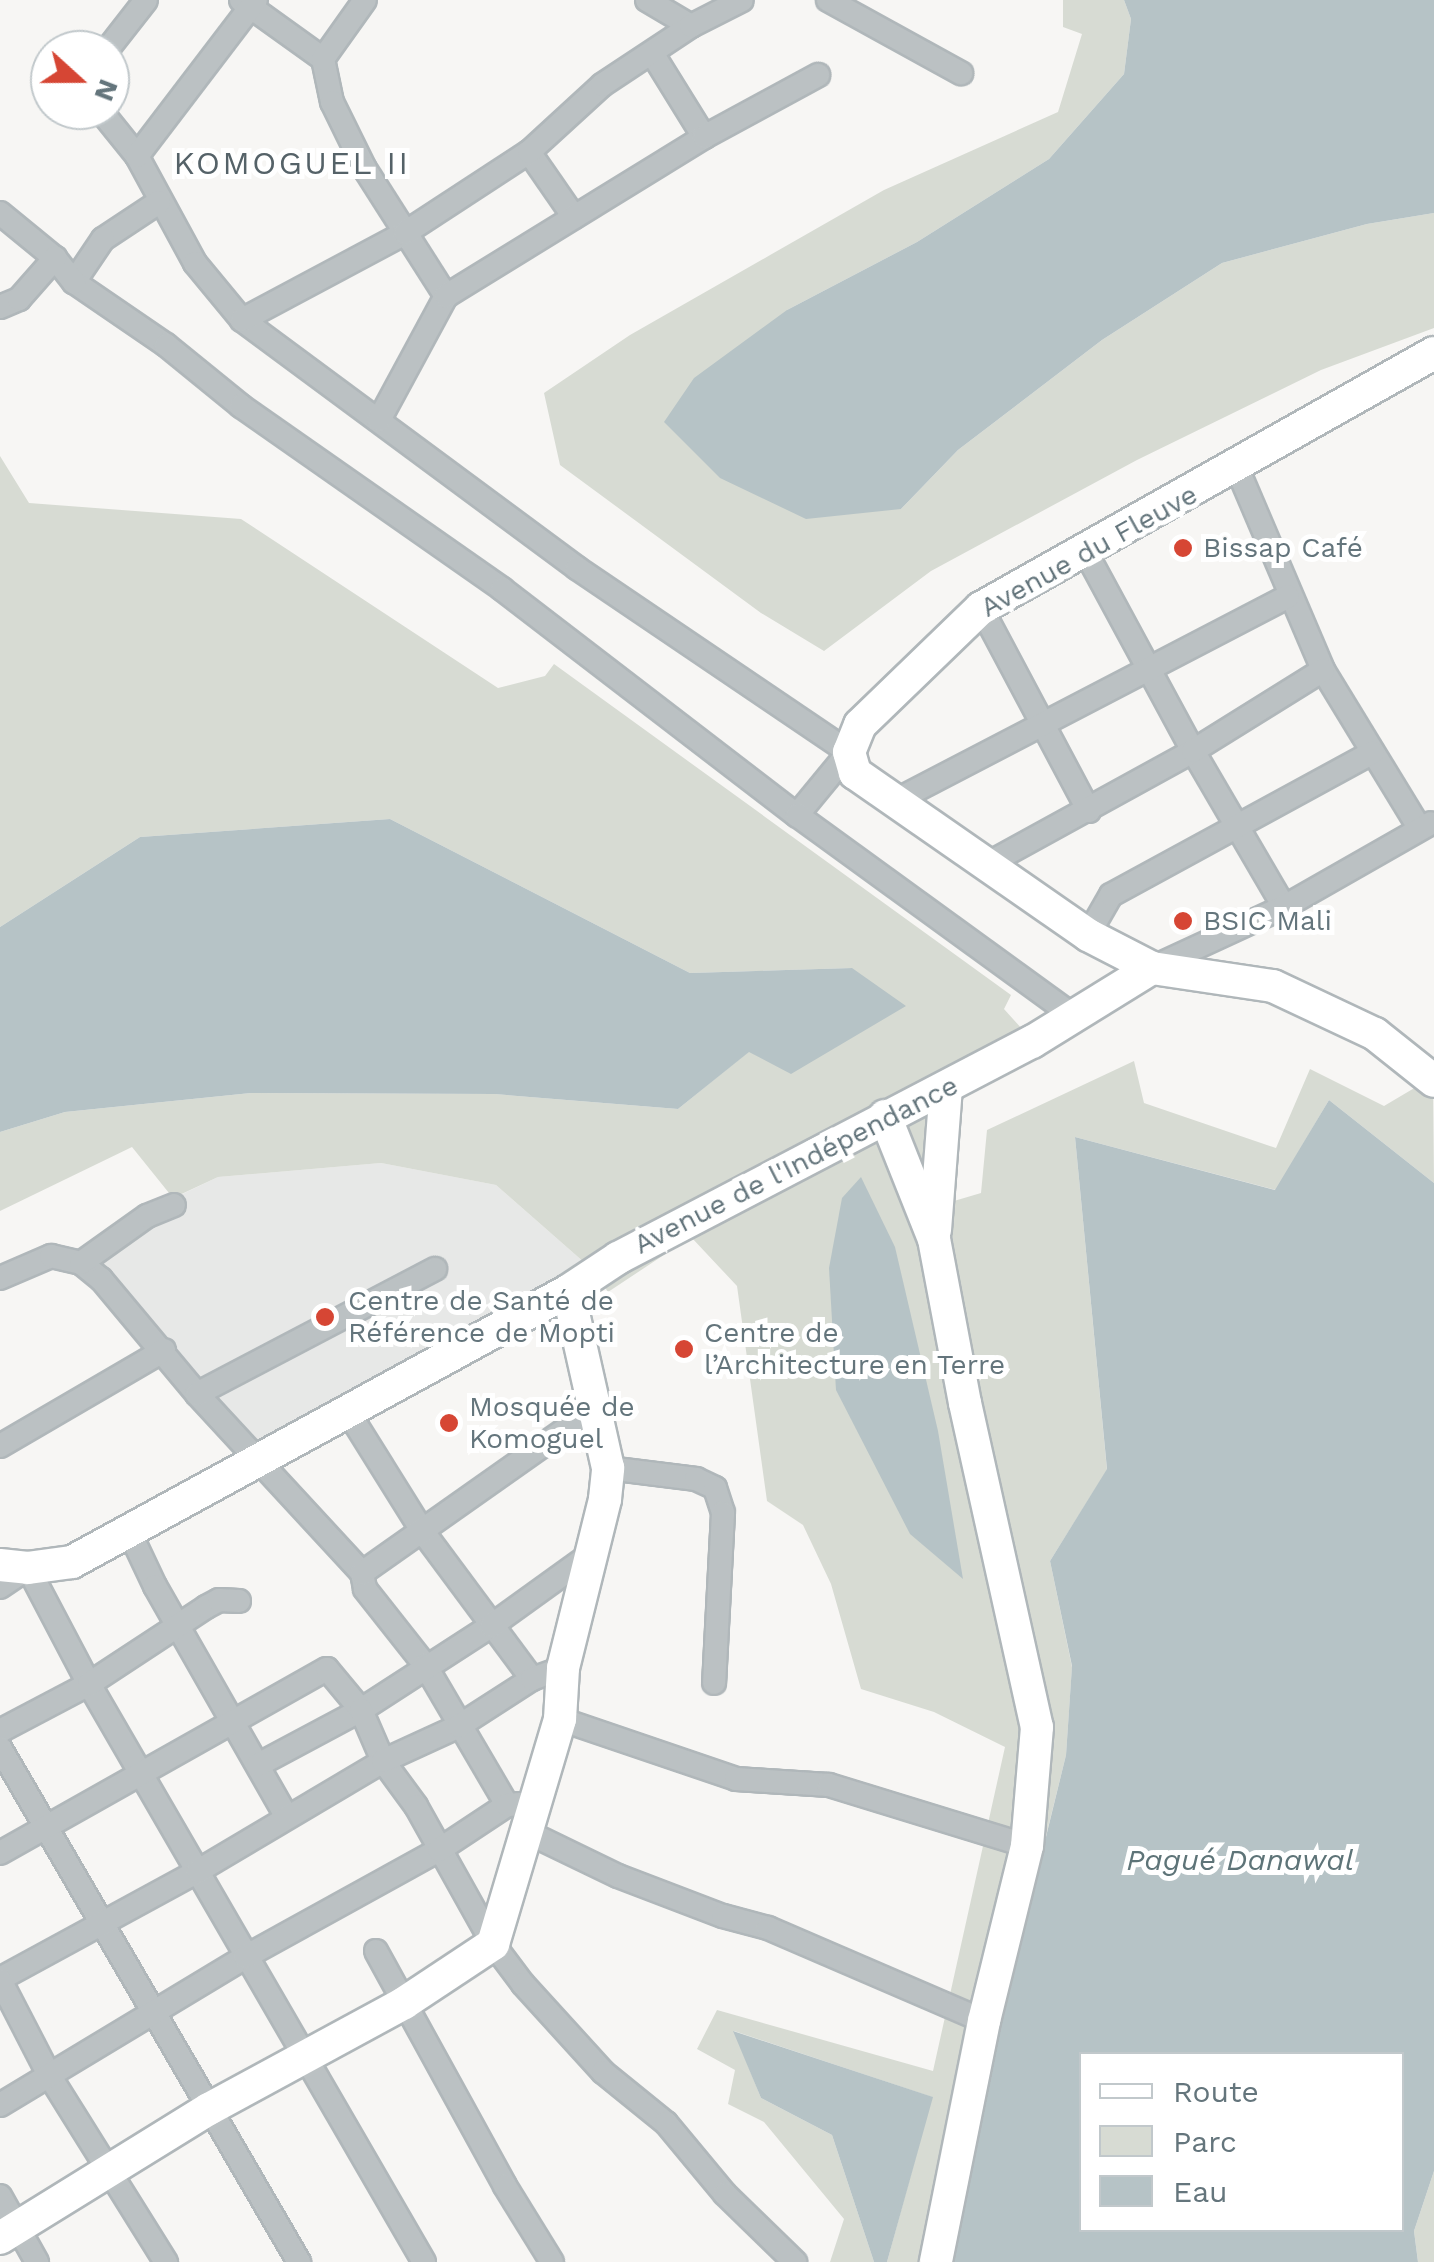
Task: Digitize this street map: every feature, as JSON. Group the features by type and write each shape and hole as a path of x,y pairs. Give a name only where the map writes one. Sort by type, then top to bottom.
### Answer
{"street":[{"path":"123,30 146,0"},
{"path":"323,59 365,0"},
{"path":"646,0 691,26"},
{"path":"242,320 404,232 529,152 602,85 691,26 742,0"},
{"path":"828,0 961,72"},
{"path":"138,156 249,2 323,59 332,102 404,232 446,296"},
{"path":"652,53 704,136"},
{"path":"379,420 446,296 704,136 818,75"},
{"path":"117,130 138,156 159,202 195,263 242,320 577,568 849,752 855,773 1088,936 1152,968 1274,986 1375,1034 1434,1081"},
{"path":"529,152 574,217"},
{"path":"74,282 103,239 159,202"},
{"path":"0,213 55,258 74,282 166,345 240,406 502,589 797,815 1074,1016"},
{"path":"0,306 20,298 55,258"},
{"name":"Avenue du Fleuve","path":"849,752 860,724 980,608 1236,468 1434,353"},
{"path":"1152,968 1284,906 1427,824 1373,752 1323,670 1236,468"},
{"path":"1086,552 1193,752 1284,906"},
{"path":"895,801 1288,596"},
{"path":"980,608 1089,811"},
{"path":"984,866 1193,752 1323,670"},
{"path":"797,815 849,752"},
{"path":"1088,936 1111,895 1373,752"},
{"name":"Avenue de l'Indépendance","path":"14,1566 72,1562 568,1291 618,1258 885,1116 946,1088 1152,968"},
{"path":"934,1240 946,1088"},
{"path":"885,1116 934,1240 965,1403 1037,1727 1026,1846 984,2021 936,2262"},
{"path":"80,1263 147,1216 174,1204"},
{"path":"0,1278 51,1256 80,1263 101,1279 197,1394 362,1573 365,1589 425,1665 459,1726 525,1813 618,1876 723,1916 768,1928 984,2021"},
{"path":"197,1394 435,1268"},
{"path":"9,2233 208,2109 404,2004 493,1944 525,1813 560,1720 564,1668 608,1468 568,1291"},
{"path":"0,1446 164,1350"},
{"path":"362,1573 596,1408"},
{"path":"348,1412 423,1532 532,1679"},
{"path":"608,1468 696,1480 715,1488 723,1513 714,1683"},
{"path":"129,1531 286,1817"},
{"path":"258,1765 360,1710 491,1626 591,1554"},
{"path":"0,1587 14,1566 145,1774 246,1957 424,2262"},
{"path":"0,1731 89,1684 219,1600 239,1600"},
{"path":"166,2262 49,2074 0,1979 198,1870 383,1761 459,1726 532,1679 564,1668"},
{"path":"0,1853 328,1669 360,1710 383,1761 416,1806 493,1944 602,2072 666,2123 725,2194 795,2262"},
{"path":"560,1720 736,1778 829,1784 1026,1846"},
{"path":"0,1748 299,2262"},
{"path":"0,2104 246,1957 439,1850 525,1813"},
{"path":"376,1951 552,2262"},
{"path":"0,2196 9,2233 37,2262"}],"shaded area":[{"name":"Centre de Santé de Référence de Mopti","path":"381,1163 496,1185 594,1271 253,1457 80,1256 174,1198 218,1177"}],"green space":[{"path":"1063,0 1124,0 1131,19 1124,74 1049,159 917,242 787,310 901,509 958,450 1102,340 1222,263 1367,224 1434,213 1434,328 1321,370 1137,460 931,571 824,651 761,613 560,465 544,393 630,335 884,190 1058,112 1082,34 1063,27"},
{"path":"0,456 29,503 241,519 498,688 545,676 554,664 1011,995 1004,1009 1031,1039 972,1070 949,1146 954,1201 981,1193 987,1130 1134,1061 1144,1103 1276,1148 1310,1069 1384,1106 1433,1077 1434,1183 1329,1100 1276,1190 1075,1137 1107,1470 1050,1561 1072,1667 1066,1755 941,2262 887,2262 932,2097 734,2031 761,2098 832,2135 874,2262 830,2262 844,2219 764,2122 728,2104 735,2070 697,2049 717,2010 933,2071 1005,1747 934,1712 861,1689 831,1584 803,1525 767,1501 737,1286 691,1237 608,1292 594,1271 496,1185 381,1163 218,1177 173,1198 132,1147 0,1211 0,1132 65,1112 251,1093 494,1094 678,1109 852,968 690,973 390,819 140,837 0,927"},
{"path":"1434,2171 1434,2262 1418,2262 1414,2231"}],"water":[{"path":"1124,0 1434,0 1434,213 1367,224 1222,263 1102,340 958,450 901,509 806,519 720,478 664,422 694,378 787,310 917,242 1049,159 1124,74 1131,19"},
{"path":"390,819 690,973 852,968 906,1006 791,1074 749,1052 678,1109 494,1094 251,1093 65,1112 0,1132 0,927 140,837"},
{"name":"Pagué Danawal","path":"1329,1100 1434,1183 1434,2171 1414,2231 1418,2262 942,2262 1066,1755 1072,1666 1050,1561 1107,1469 1075,1137 1275,1190"},
{"path":"861,1177 895,1247 938,1431 963,1579 910,1534 836,1390 829,1268 842,1198"},
{"path":"733,2031 933,2097 887,2262 874,2262 832,2135 761,2098"}],"place":[{"name":"Bissap Café","path":"1183,548"},
{"name":"BSIC Mali","path":"1183,921"},
{"name":"Centre de Santé de Référence de Mopti","path":"325,1317"},
{"name":"Centre de l’Architecture en Terre","path":"684,1349"},
{"name":"Mosquée de Komoguel","path":"449,1423"}],"district":[{"name":"KOMOGUEL II","path":"292,163"}]}
